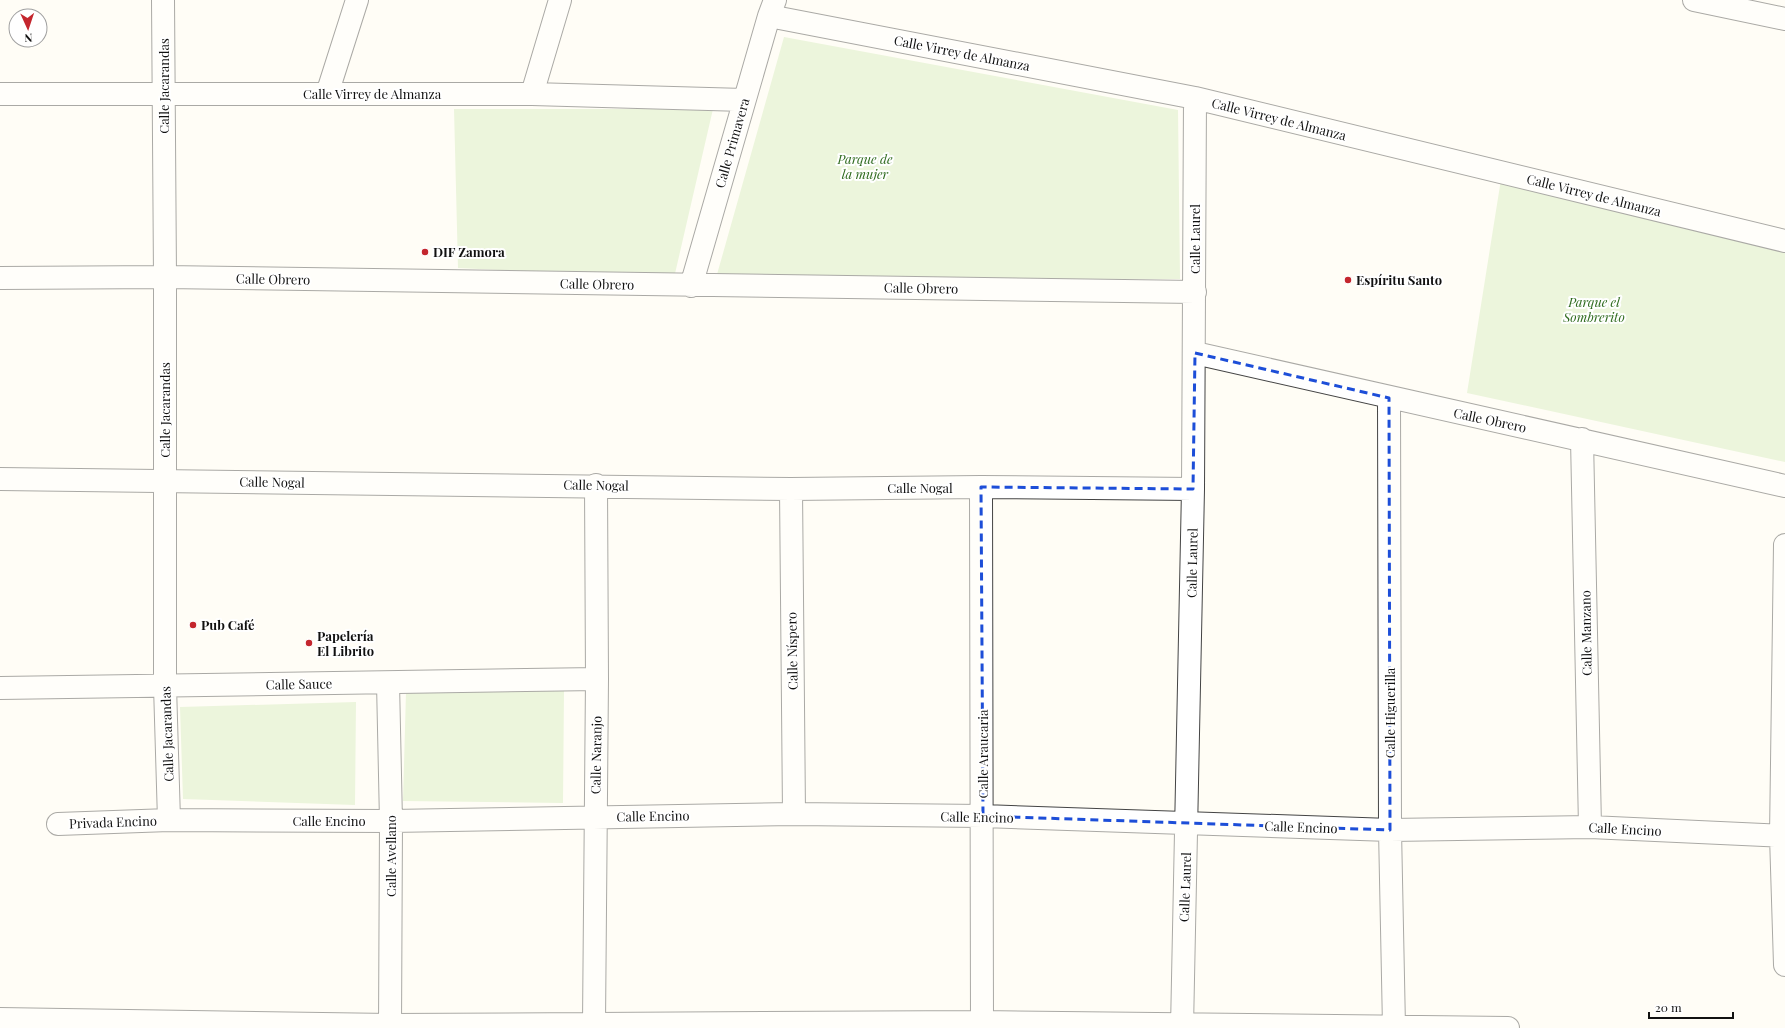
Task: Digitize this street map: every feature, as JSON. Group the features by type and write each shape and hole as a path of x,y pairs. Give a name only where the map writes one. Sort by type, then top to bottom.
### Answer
{"street":[{"name":"Calle Jacarandas","path":"163,0 165,686 169,820"},
{"path":"327,94 357,0"},
{"path":"532,94 560,0"},
{"path":"1694,0 1785,19"},
{"name":"Calle Virrey de Almanza","path":"772,8 1195,98 1785,241"},
{"name":"Calle Primavera","path":"690,286 772,8"},
{"name":"Calle Virrey de Almanza","path":"0,94 532,94 744,100"},
{"name":"Calle Laurel","path":"1182,1026 1195,353 1195,98"},
{"name":"Calle Obrero","path":"0,278 165,277 690,286 1195,292"},
{"name":"Calle Obrero","path":"1195,353 1389,398 1582,439 1785,486"},
{"name":"Calle Higuerilla","path":"1389,398 1390,830 1394,1028"},
{"name":"Calle Manzano","path":"1582,439 1590,827"},
{"name":"Calle Nogal","path":"0,479 596,485 791,489 981,487 1193,489"},
{"name":"Calle Naranjo","path":"594,1024 597,679 596,485"},
{"name":"Calle Araucaria","path":"981,487 983,816 982,1022"},
{"name":"Calle Níspero","path":"791,489 794,814"},
{"path":"1785,544 1783,836 1785,965"},
{"name":"Calle Sauce","path":"0,688 597,679"},
{"name":"Calle Avellano","path":"388,683 391,821 390,1027"},
{"name":"Calle Encino","path":"169,820 391,821 794,814 983,816 1390,830 1590,827 1783,836"},
{"name":"Privada Encino","path":"58,824 169,820"},
{"path":"0,1019 390,1027 594,1024 982,1022 1182,1026 1508,1028"}],"highlighted area":[{"path":"1195,353 1389,398 1390,830 983,816 981,487 1193,489"}],"green space":[{"name":"Parque de la mujer","path":"784,37 1178,110 1180,279 716,278"},
{"path":"454,109 713,109 674,278 458,268"},
{"name":"Parque el Sombrerito","path":"1502,173 1785,248 1785,462 1467,393"},
{"path":"564,691 563,803 403,801 406,692"},
{"path":"356,702 355,805 183,799 180,707"}],"place":[{"name":"DIF Zamora","path":"425,252"},
{"name":"Espíritu Santo","path":"1348,280"},
{"name":"Pub Café","path":"193,625"},
{"name":"Papelería El Librito","path":"309,643"}]}
